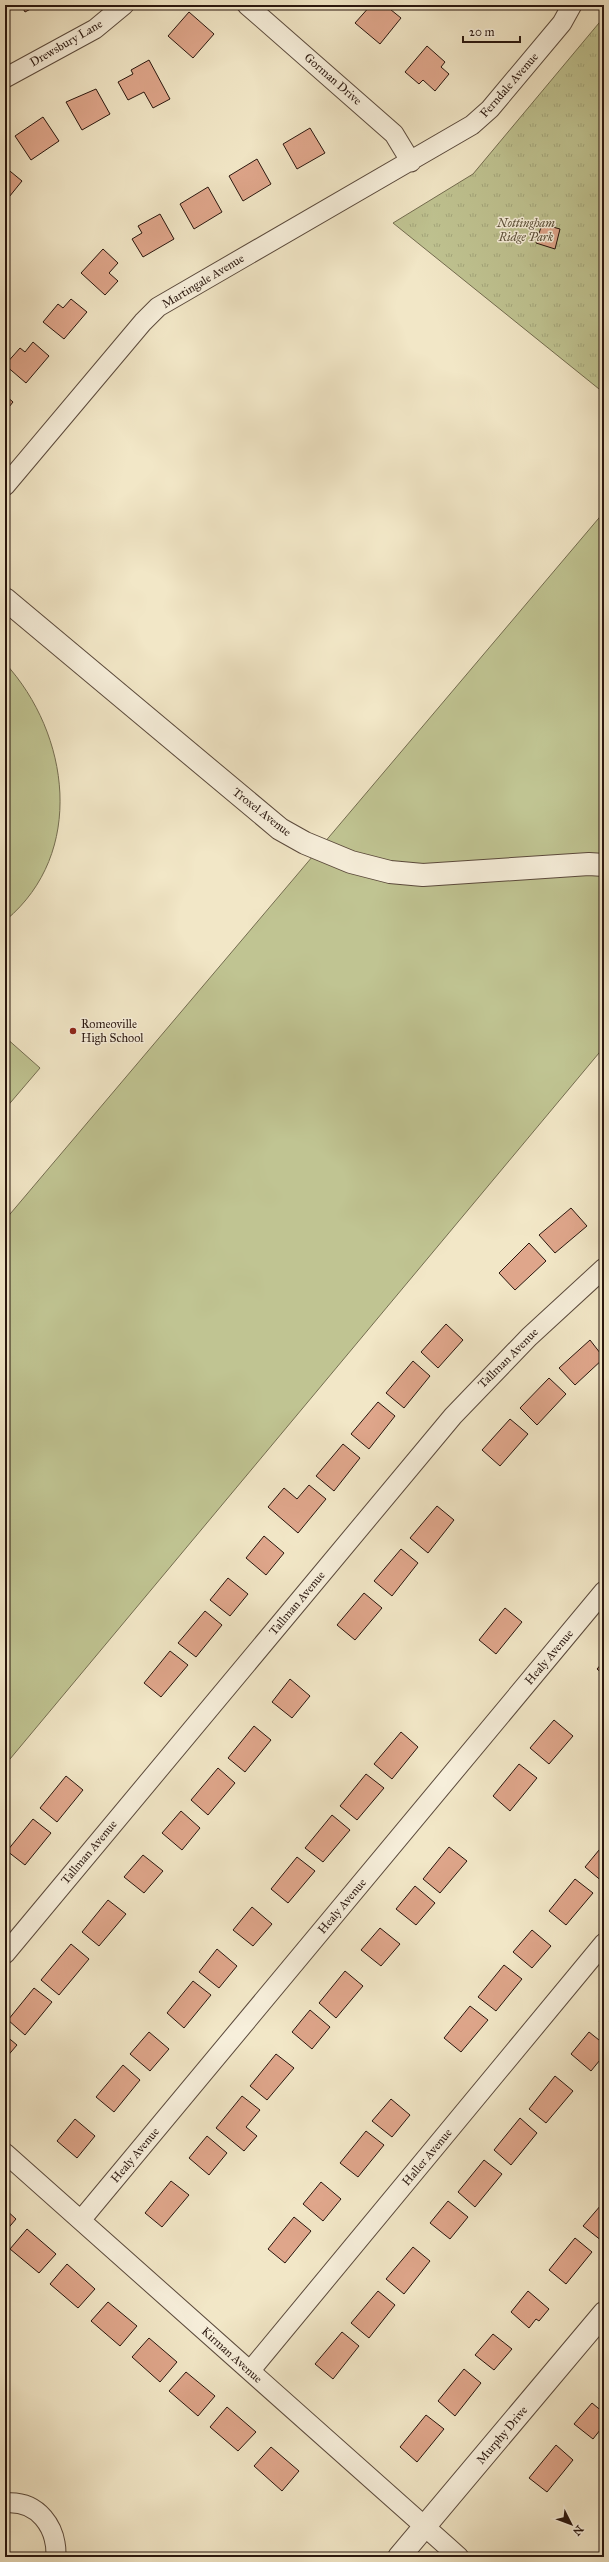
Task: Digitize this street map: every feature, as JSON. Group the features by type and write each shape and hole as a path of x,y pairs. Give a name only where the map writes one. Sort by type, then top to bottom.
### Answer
{"street":[{"name":"Drewsbury Lane","path":"5,78 95,29 124,5"},
{"name":"Gorman Drive","path":"247,5 394,134 411,162"},
{"name":"Ferndale Avenue","path":"411,162 454,138 490,109 562,23 572,5"},
{"name":"Martingale Avenue","path":"5,486 143,322 158,307 411,162"},
{"name":"Troxel Avenue","path":"5,599 280,829 305,843 351,862 382,870 423,875 589,864 604,865"},
{"name":"Tallman Avenue","path":"5,1954 453,1416 529,1336 604,1268"},
{"name":"Healy Avenue","path":"80,2220 604,1591"},
{"name":"Haller Avenue","path":"250,2371 604,1943"},
{"name":"Kirman Avenue","path":"5,2153 459,2557"},
{"name":"Murphy Drive","path":"399,2557 604,2313"},
{"path":"5,2503 22,2504 42,2515 54,2534 56,2557"}],"green space":[{"name":"Nottingham Ridge Park","path":"604,17 604,393 393,223 473,174"},
{"path":"604,512 604,1047 5,1765 5,1220"},
{"path":"5,663 27,692 44,724 55,758 60,793 58,828 49,862 32,893 6,920"},
{"path":"5,1037 40,1068 5,1109"}],"building":[{"path":"21,5 38,5 25,12"},
{"path":"371,5 385,5 401,18 380,44 355,23"},
{"path":"189,12 214,34 193,58 168,36"},
{"path":"427,46 445,62 441,67 449,74 435,91 423,80 419,84 405,72"},
{"path":"149,60 170,99 153,108 144,92 128,100 118,82 133,74 131,70"},
{"path":"96,89 110,114 82,130 66,102"},
{"path":"43,117 59,141 31,160 15,136"},
{"path":"310,128 325,153 297,169 283,144"},
{"path":"257,159 271,184 243,201 229,176"},
{"path":"5,167 22,181 5,202"},
{"path":"208,187 222,212 194,229 180,204"},
{"path":"160,214 174,239 143,257 132,239 142,233 138,226"},
{"path":"542,224 560,229 555,249 536,243"},
{"path":"103,249 118,263 109,273 118,281 105,295 81,273"},
{"path":"71,299 87,312 64,339 43,322 58,304 63,308"},
{"path":"33,342 49,356 26,383 5,365 20,348 25,352"},
{"path":"5,395 13,402 5,412"},
{"path":"571,1208 587,1226 555,1253 539,1235"},
{"path":"529,1243 546,1261 515,1290 499,1273"},
{"path":"446,1324 463,1340 438,1368 421,1352"},
{"path":"590,1340 604,1358 575,1385 559,1368"},
{"path":"413,1361 430,1376 404,1408 386,1393"},
{"path":"549,1378 566,1394 537,1425 520,1408"},
{"path":"378,1402 395,1416 369,1449 351,1434"},
{"path":"510,1419 528,1434 500,1466 482,1450"},
{"path":"343,1444 360,1458 334,1491 316,1476"},
{"path":"309,1485 326,1499 298,1533 268,1507 284,1488 297,1499"},
{"path":"437,1506 454,1520 428,1553 410,1538"},
{"path":"264,1536 284,1553 266,1575 246,1558"},
{"path":"401,1549 418,1563 392,1596 374,1581"},
{"path":"228,1578 248,1594 230,1616 210,1600"},
{"path":"364,1593 382,1608 355,1640 337,1625"},
{"path":"505,1608 522,1622 496,1654 479,1640"},
{"path":"205,1611 222,1625 196,1657 178,1643"},
{"path":"170,1651 188,1665 161,1697 144,1683"},
{"path":"604,1661 604,1675 597,1669"},
{"path":"290,1679 310,1696 292,1718 272,1702"},
{"path":"554,1720 573,1736 549,1764 530,1748"},
{"path":"254,1726 271,1740 245,1772 228,1758"},
{"path":"401,1732 418,1747 392,1779 374,1764"},
{"path":"519,1764 537,1778 510,1811 493,1796"},
{"path":"218,1768 235,1783 208,1815 191,1800"},
{"path":"366,1774 384,1788 357,1820 340,1806"},
{"path":"66,1776 83,1790 57,1822 40,1808"},
{"path":"181,1811 200,1828 182,1850 162,1833"},
{"path":"332,1815 350,1830 323,1862 305,1848"},
{"path":"33,1819 51,1833 25,1865 7,1851"},
{"path":"604,1844 604,1883 585,1867"},
{"path":"449,1847 467,1861 440,1893 423,1879"},
{"path":"143,1855 163,1871 144,1893 124,1877"},
{"path":"297,1857 315,1871 288,1903 271,1889"},
{"path":"575,1879 593,1893 566,1925 549,1911"},
{"path":"415,1886 435,1903 416,1925 396,1909"},
{"path":"108,1900 126,1914 99,1946 82,1932"},
{"path":"252,1907 272,1924 253,1946 233,1930"},
{"path":"380,1928 400,1944 381,1966 361,1950"},
{"path":"532,1930 551,1946 532,1968 513,1952"},
{"path":"71,1944 89,1959 59,1995 41,1980"},
{"path":"217,1949 237,1966 219,1988 199,1972"},
{"path":"504,1965 522,1979 496,2011 478,1997"},
{"path":"345,1971 363,1986 336,2018 319,2003"},
{"path":"193,1981 211,1995 184,2028 167,2013"},
{"path":"34,1988 52,2002 25,2035 8,2020"},
{"path":"470,2006 488,2020 461,2052 444,2038"},
{"path":"310,2010 330,2027 312,2049 292,2032"},
{"path":"604,2016 604,2026 599,2022"},
{"path":"149,2032 169,2049 150,2071 130,2054"},
{"path":"589,2032 604,2044 604,2055 591,2071 571,2054"},
{"path":"5,2035 17,2045 5,2059"},
{"path":"276,2054 294,2068 267,2100 250,2086"},
{"path":"123,2065 140,2080 114,2112 96,2097"},
{"path":"555,2076 573,2091 546,2123 529,2109"},
{"path":"242,2096 260,2110 246,2127 257,2136 244,2151 216,2128"},
{"path":"391,2099 410,2115 392,2137 372,2121"},
{"path":"520,2118 537,2133 511,2165 494,2150"},
{"path":"75,2119 95,2136 77,2158 57,2141"},
{"path":"366,2131 384,2145 358,2177 340,2163"},
{"path":"207,2136 227,2153 209,2175 189,2158"},
{"path":"484,2160 502,2174 475,2207 458,2192"},
{"path":"171,2181 189,2195 162,2227 145,2213"},
{"path":"321,2182 341,2199 323,2221 303,2204"},
{"path":"448,2201 468,2217 450,2239 430,2223"},
{"path":"601,2205 604,2207 604,2238 602,2241 583,2226"},
{"path":"5,2209 16,2219 5,2232"},
{"path":"294,2217 311,2231 285,2263 268,2249"},
{"path":"27,2229 56,2254 39,2273 10,2249"},
{"path":"575,2238 592,2252 566,2284 549,2270"},
{"path":"413,2247 430,2261 404,2294 386,2279"},
{"path":"67,2264 95,2289 78,2308 50,2284"},
{"path":"378,2291 395,2305 369,2338 351,2323"},
{"path":"528,2291 549,2309 539,2321 536,2319 529,2328 511,2312"},
{"path":"108,2302 137,2326 120,2346 91,2321"},
{"path":"342,2332 359,2346 333,2379 315,2364"},
{"path":"493,2334 512,2349 494,2370 475,2355"},
{"path":"149,2338 177,2362 160,2382 132,2357"},
{"path":"464,2369 481,2383 455,2416 438,2401"},
{"path":"186,2372 215,2396 198,2416 169,2391"},
{"path":"592,2403 604,2413 604,2425 593,2439 574,2424"},
{"path":"227,2407 256,2432 238,2451 210,2427"},
{"path":"426,2415 444,2429 417,2462 400,2447"},
{"path":"556,2445 573,2460 547,2492 529,2478"},
{"path":"271,2447 299,2471 282,2491 254,2466"}],"place":[{"name":"Romeoville High School","path":"73,1031"}]}
